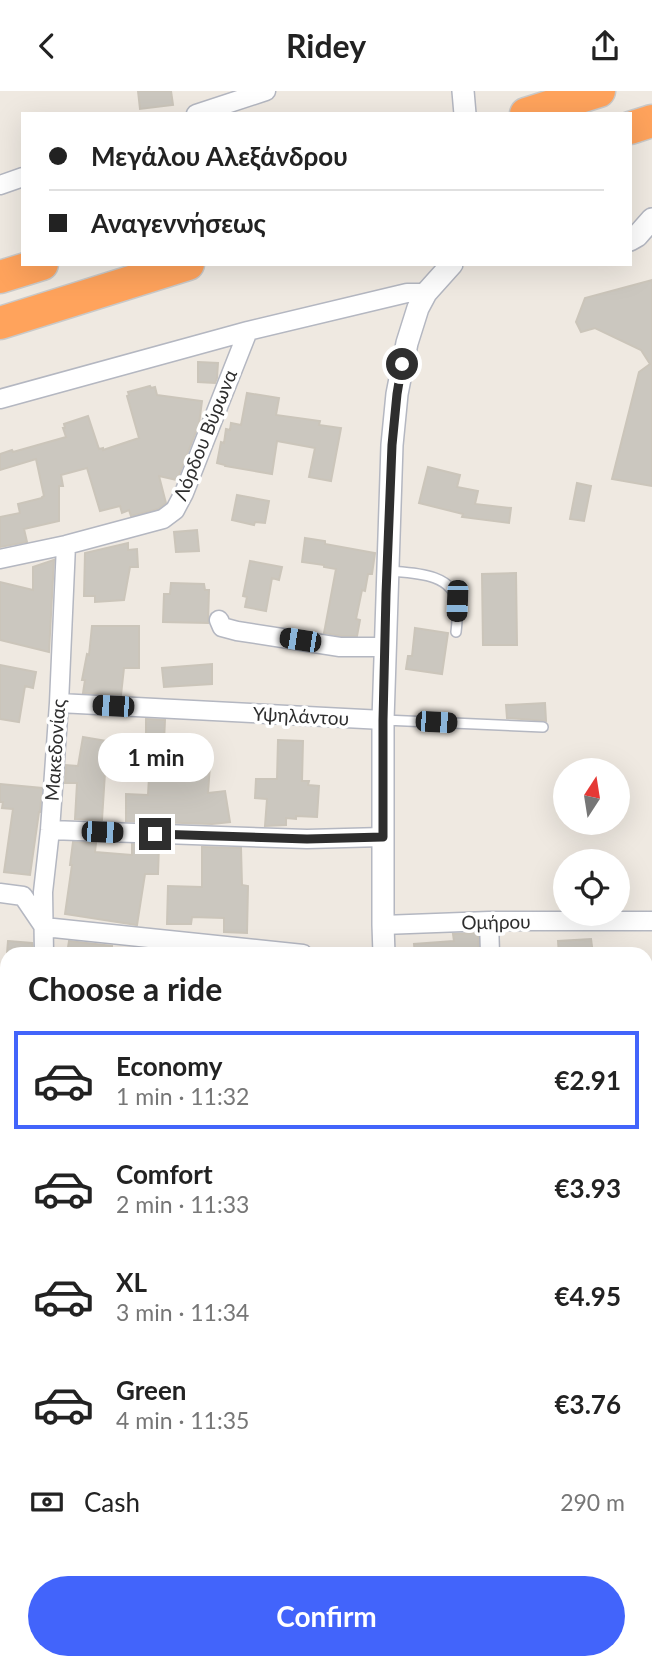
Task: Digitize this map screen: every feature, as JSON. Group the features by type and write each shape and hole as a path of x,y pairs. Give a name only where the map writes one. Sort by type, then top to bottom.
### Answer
{"highway":[{"path":"532,112 598,91"},
{"path":"632,127 652,121"},
{"path":"0,277 36,266"},
{"path":"0,323 182,266"}],"street":[{"path":"203,112 266,91"},
{"path":"0,185 21,178"},
{"path":"632,239 652,219"},
{"path":"384,947 383,720 392,445 397,394 410,330 426,293 450,266"},
{"path":"0,399 248,331 407,293 426,293"},
{"name":"Λόρδου Βύρωνα","path":"66,545 163,519 175,510 248,331"},
{"path":"0,559 66,545"},
{"name":"Μακεδονίας","path":"44,947 43,892 59,703 66,545"},
{"path":"219,620 222,627 237,631 340,646 385,647"},
{"name":"Υψηλάντου","path":"59,703 383,720"},
{"path":"50,829 307,839 383,837"},
{"path":"0,893 23,896 43,892"},
{"path":"23,896 44,927 236,947"},
{"path":"489,921 490,947"},
{"name":"Ομήρου","path":"383,925 489,921 652,921"}],"lane":[{"path":"387,571 431,576 447,583 457,601 456,632"},
{"name":"Υψηλάντου","path":"383,720 543,727"}],"building":[{"path":"138,91 171,91 173,105 140,109"},
{"path":"652,280 652,486 612,479 639,372 650,364 641,350 595,328 581,332 576,322 585,298"},
{"path":"198,362 218,363 215,383 198,382"},
{"path":"155,387 157,395 202,401 199,424 177,480 159,476 166,503 158,509 131,516 129,510 122,513 120,506 100,511 87,468 61,475 63,486 59,486 59,521 24,529 27,542 0,547 0,517 20,513 18,504 44,496 36,459 0,470 0,454 66,437 64,424 88,416 99,449 139,438 127,396 128,392"},
{"path":"247,393 279,398 276,415 320,421 319,425 341,428 331,481 309,477 315,448 277,441 272,474 217,463 226,429 230,430 231,423 241,425"},
{"path":"428,467 460,475 457,487 478,491 475,504 511,508 509,523 462,517 463,514 419,503"},
{"path":"577,483 591,486 584,521 570,519"},
{"path":"237,495 269,501 265,523 255,522 254,525 232,520"},
{"path":"197,530 199,551 176,552 174,532"},
{"path":"305,538 375,553 372,574 368,574 365,591 362,590 356,619 360,620 357,636 324,633 336,569 302,562"},
{"path":"128,543 128,550 137,549 138,567 130,567 124,600 95,602 95,596 84,596 85,553"},
{"path":"54,560 49,652 0,640 0,582 33,590 33,567"},
{"path":"250,561 282,567 279,580 272,578 266,611 245,607 247,597 243,596"},
{"path":"516,573 517,645 483,645 482,574"},
{"path":"171,583 204,584 205,590 209,590 208,623 163,622 164,594 170,594"},
{"path":"92,626 139,626 139,668 124,668 121,695 83,693 85,680 82,680 87,654 89,655"},
{"path":"415,628 448,633 442,674 406,669 408,656 412,656"},
{"path":"212,664 212,684 164,687 162,668"},
{"path":"0,665 36,672 33,688 25,686 19,722 0,719"},
{"path":"545,703 546,721 507,718 506,705"},
{"path":"146,719 165,720 164,741 146,740"},
{"path":"83,737 107,741 102,820 75,819 77,783 65,783 66,765 78,766"},
{"path":"278,740 303,741 302,781 309,781 308,785 319,786 317,817 296,816 296,819 286,818 286,825 265,826 267,799 255,798 256,779 277,779"},
{"path":"177,764 210,765 208,793 225,791 230,822 212,824 126,821 126,794 148,795 149,777 177,778"},
{"path":"0,784 42,788 30,875 4,872 13,809 2,808"},
{"path":"73,842 96,843 95,852 132,855 132,844 159,846 158,874 145,874 137,925 65,914"},
{"path":"202,847 241,848 242,885 248,886 247,933 224,932 224,918 192,917 191,924 167,924 168,886 202,887"},
{"path":"478,933 479,947 414,947 414,944 454,941 453,934"},
{"path":"591,939 592,947 558,947 558,941"},
{"path":"8,941 32,943 32,947 8,947"},
{"path":"69,941 112,946 112,947 68,947"}],"route":[{"path":"155,834 307,839 383,837 386,594 392,445 402,364"}]}
